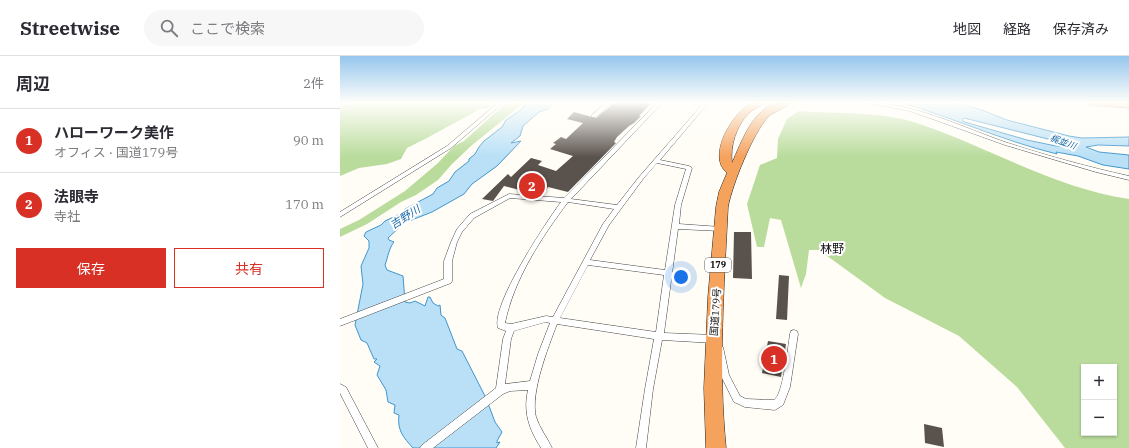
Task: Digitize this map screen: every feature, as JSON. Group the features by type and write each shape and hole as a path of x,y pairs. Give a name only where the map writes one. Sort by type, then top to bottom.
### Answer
{"highway":[{"path":"734,172 727,166 725,160 727,143 731,131 738,120"},
{"name":"国道179号","path":"716,448 713,424 712,383 721,229 725,192 753,129 760,120"}],"street":[{"path":"340,215 449,147 480,120"},
{"path":"643,120 566,200 552,217 509,295 501,326 510,328 546,319 675,338 714,338 719,346 725,376 737,398 745,403 775,405 780,402 786,387 794,334"},
{"path":"547,448 537,432 531,414 531,398 555,320 606,224 656,161 691,120"},
{"path":"940,120 1007,144 1098,171 1129,178"},
{"path":"641,448 649,389 660,336 667,273 678,205 689,168 656,161"},
{"path":"340,323 448,281 448,260 459,232 472,216 509,196 566,200 619,207"},
{"path":"675,226 721,229"},
{"path":"585,262 667,273"},
{"path":"497,392 510,328"},
{"path":"425,448 497,392 510,387 534,385"},
{"path":"340,388 343,390 373,448"}],"green space":[{"path":"340,120 459,120 407,148 401,159 387,164 359,168 340,176"},
{"path":"487,120 503,120 471,146 438,180 367,224 340,237 340,229 359,220 405,191 438,163 454,146 464,141"},
{"path":"786,120 907,120 946,134 1049,177 1102,194 1129,199 1129,448 1065,448 1017,387 959,336 885,298 819,250 809,250 806,274 801,288 781,220 770,218 764,247 757,247 747,204 760,165 777,158 778,139"}],"water":[{"name":"吉野川","path":"506,120 530,120 523,126 520,136 511,143 521,141 497,166 472,184 464,194 432,212 404,223 388,238 394,242 385,265 387,270 403,276 405,302 410,303 415,301 425,306 428,297 430,297 433,303 438,306 440,305 441,315 445,318 457,349 462,351 486,398 495,422 502,432 497,443 500,442 496,448 413,448 406,440 400,429 399,415 394,413 395,405 388,402 386,390 377,375 380,366 374,362 377,359 374,359 367,343 361,340 355,325 363,284 361,266 369,248 369,241 364,236 366,232 381,225 385,221 402,213 405,209 433,194 437,188 449,181 455,172 469,161 484,141 502,127"},
{"name":"梶並川","path":"953,120 962,120 1027,140 1056,146 1068,146 1064,143 973,120 1008,120 1082,138 1129,137 1129,146 1098,145 1086,147 1099,152 1129,155 1129,169 1103,165 1078,156 1056,152 1057,154 1037,149"}],"building":[{"path":"572,120 637,120 617,137 614,142 616,143 568,192 548,187 543,195 539,195 504,186 493,201 482,199 508,174 511,177 531,158 542,161 538,165 556,171 573,156 550,149 556,144 553,143 561,137 566,139 583,123"},
{"path":"734,232 751,232 752,279 733,278"},
{"path":"779,275 789,276 787,320 776,319"},
{"path":"768,341 786,344 781,377 762,373"},
{"path":"924,424 942,428 944,447 925,443"}],"place":[{"name":"法眼寺","path":"532,186"},
{"name":"ハローワーク美作","path":"774,359"}],"district":[{"name":"林野","path":"832,249"}]}
